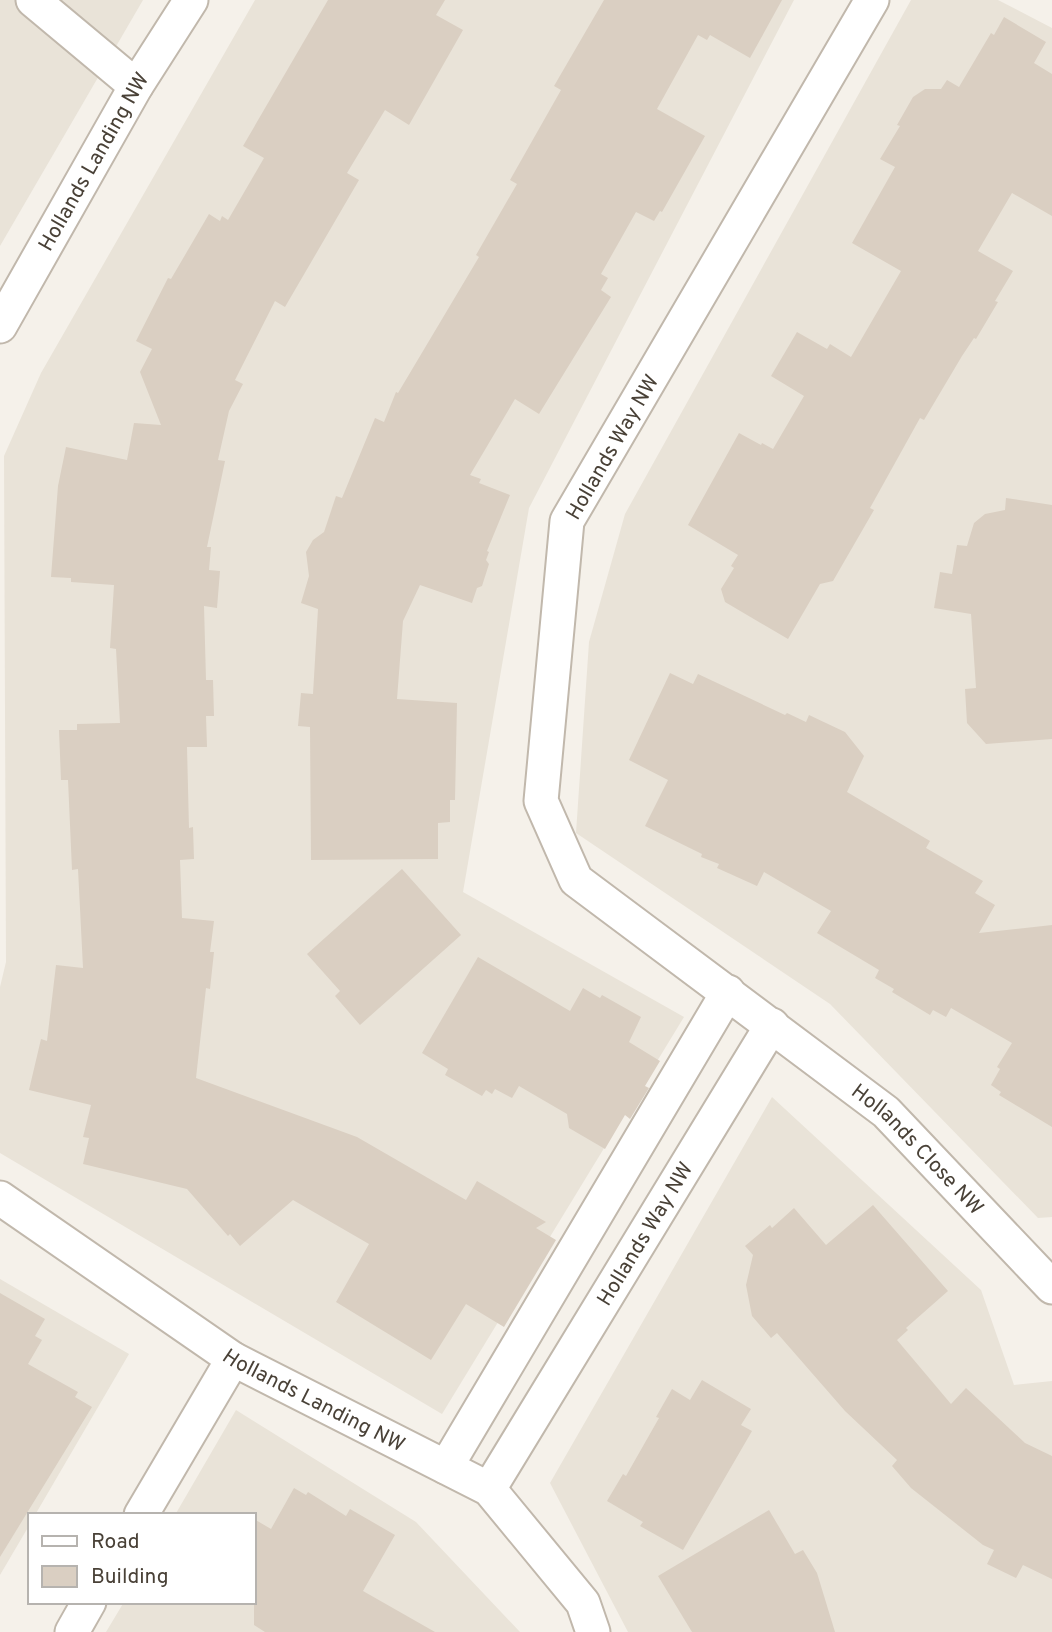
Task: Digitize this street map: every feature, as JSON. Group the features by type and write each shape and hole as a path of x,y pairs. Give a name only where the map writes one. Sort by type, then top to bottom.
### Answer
{"street":[{"path":"33,0 136,86"},
{"name":"Hollands Landing NW","path":"0,326 136,86 191,0"},
{"name":"Hollands Way NW","path":"489,1489 772,1025 576,880 541,801 567,521 872,0"},
{"path":"446,1467 728,992"},
{"name":"Hollands Close NW","path":"772,1025 886,1112 1052,1287"},
{"name":"Hollands Landing NW","path":"0,1198 233,1359 489,1489 583,1603 593,1632"},
{"path":"142,1513 233,1359"},
{"path":"72,1632 88,1604"}],"shaded area":[{"path":"0,0 143,0 0,246"},
{"path":"255,0 794,0 529,508 463,892 684,1017 442,1414 0,1153 0,987 6,962 4,456 41,373"},
{"path":"911,0 998,0 1052,28 1052,1217 1038,1218 830,1004 576,833 589,642 625,514"},
{"path":"772,1097 981,1290 1014,1385 1052,1381 1052,1632 628,1632 550,1483"},
{"path":"0,1279 129,1354 36,1513 28,1513 28,1527 0,1575"},
{"path":"236,1410 416,1522 520,1632 106,1632 123,1604 256,1604 256,1513 176,1513"}],"building":[{"path":"328,0 445,0 436,15 463,30 409,125 385,110 347,173 359,180 285,307 275,301 235,380 243,384 229,411 218,460 225,461 207,547 211,547 209,570 220,571 217,608 204,606 206,680 213,680 214,716 206,716 207,747 187,747 189,828 193,827 194,859 180,860 182,918 214,921 210,952 214,952 210,989 206,988 196,1078 357,1137 466,1200 477,1181 546,1222 536,1228 556,1240 504,1327 466,1304 431,1360 336,1302 369,1244 293,1200 240,1246 187,1189 83,1164 89,1138 83,1137 91,1105 29,1090 41,1039 47,1041 56,965 83,968 78,869 72,870 68,780 61,780 59,730 77,730 77,724 120,723 116,649 110,648 114,585 71,582 71,578 51,577 58,486 66,447 127,460 134,423 161,425 140,372 152,349 136,341 168,278 171,279 209,214 220,221 222,216 228,220 264,158 243,146"},
{"path":"604,0 782,0 750,58 710,35 707,40 698,35 657,109 705,136 662,212 660,211 654,221 636,212 601,274 608,278 601,290 611,297 539,414 515,399 470,475 481,479 479,483 510,495 487,551 486,560 489,564 482,586 477,588 472,603 420,585 403,621 397,699 457,703 455,800 450,800 450,822 438,823 438,859 311,860 310,727 298,726 301,693 313,694 318,609 301,603 309,576 306,552 313,540 324,532 336,496 342,498 375,418 384,422 396,392 398,393 479,257 476,255 517,184 510,180 561,90 554,86"},
{"path":"1004,17 1046,42 1034,63 1052,74 1052,216 1012,193 978,251 1013,271 995,301 998,302 924,420 920,418 870,508 874,510 833,581 820,584 788,639 725,602 721,589 734,568 731,566 738,555 688,525 739,433 773,449 804,396 771,376 797,332 827,349 830,344 851,357 901,271 852,243 895,167 880,159 900,126 897,125 913,97 925,89 941,89 947,80 959,87 991,33 994,35"},
{"path":"1006,498 1052,505 1052,739 986,744 967,723 965,689 976,688 971,614 934,608 940,572 952,574 957,545 967,546 974,523 985,514 1005,510"},
{"path":"670,673 693,684 698,674 785,715 787,713 806,722 809,715 845,732 864,756 847,792 930,841 926,848 983,881 975,893 995,905 979,933 1052,925 1052,1127 999,1095 1001,1092 991,1085 1000,1069 997,1067 1012,1043 951,1008 946,1017 933,1010 930,1015 892,992 894,989 875,978 879,970 817,933 831,911 764,872 757,886 717,868 719,864 701,857 702,854 645,826 668,780 629,760"},
{"path":"402,869 461,935 360,1025 335,996 340,991 307,954"},
{"path":"478,957 570,1011 583,988 600,998 602,995 641,1017 629,1042 660,1061 645,1086 649,1088 630,1119 625,1115 605,1149 569,1128 567,1114 519,1086 512,1098 495,1089 492,1094 486,1090 482,1096 445,1075 448,1069 422,1053"},
{"path":"873,1205 948,1291 906,1328 908,1330 897,1340 951,1404 966,1388 1025,1443 1052,1456 1052,1579 1023,1565 1016,1578 987,1564 994,1550 983,1545 911,1488 892,1466 897,1460 845,1411 777,1333 771,1338 752,1316 746,1285 753,1255 745,1246 770,1225 772,1228 794,1208 826,1245"},
{"path":"0,1293 45,1319 35,1336 42,1340 28,1364 78,1392 75,1397 92,1407 0,1557"},
{"path":"702,1380 751,1409 741,1425 752,1431 683,1550 640,1526 643,1522 607,1501 623,1474 626,1476 672,1389 690,1400"},
{"path":"294,1488 306,1495 308,1492 346,1516 350,1509 395,1535 363,1591 435,1632 265,1632 254,1625 256,1520 271,1529"},
{"path":"769,1510 795,1554 803,1550 817,1573 835,1632 692,1632 658,1576"}]}
